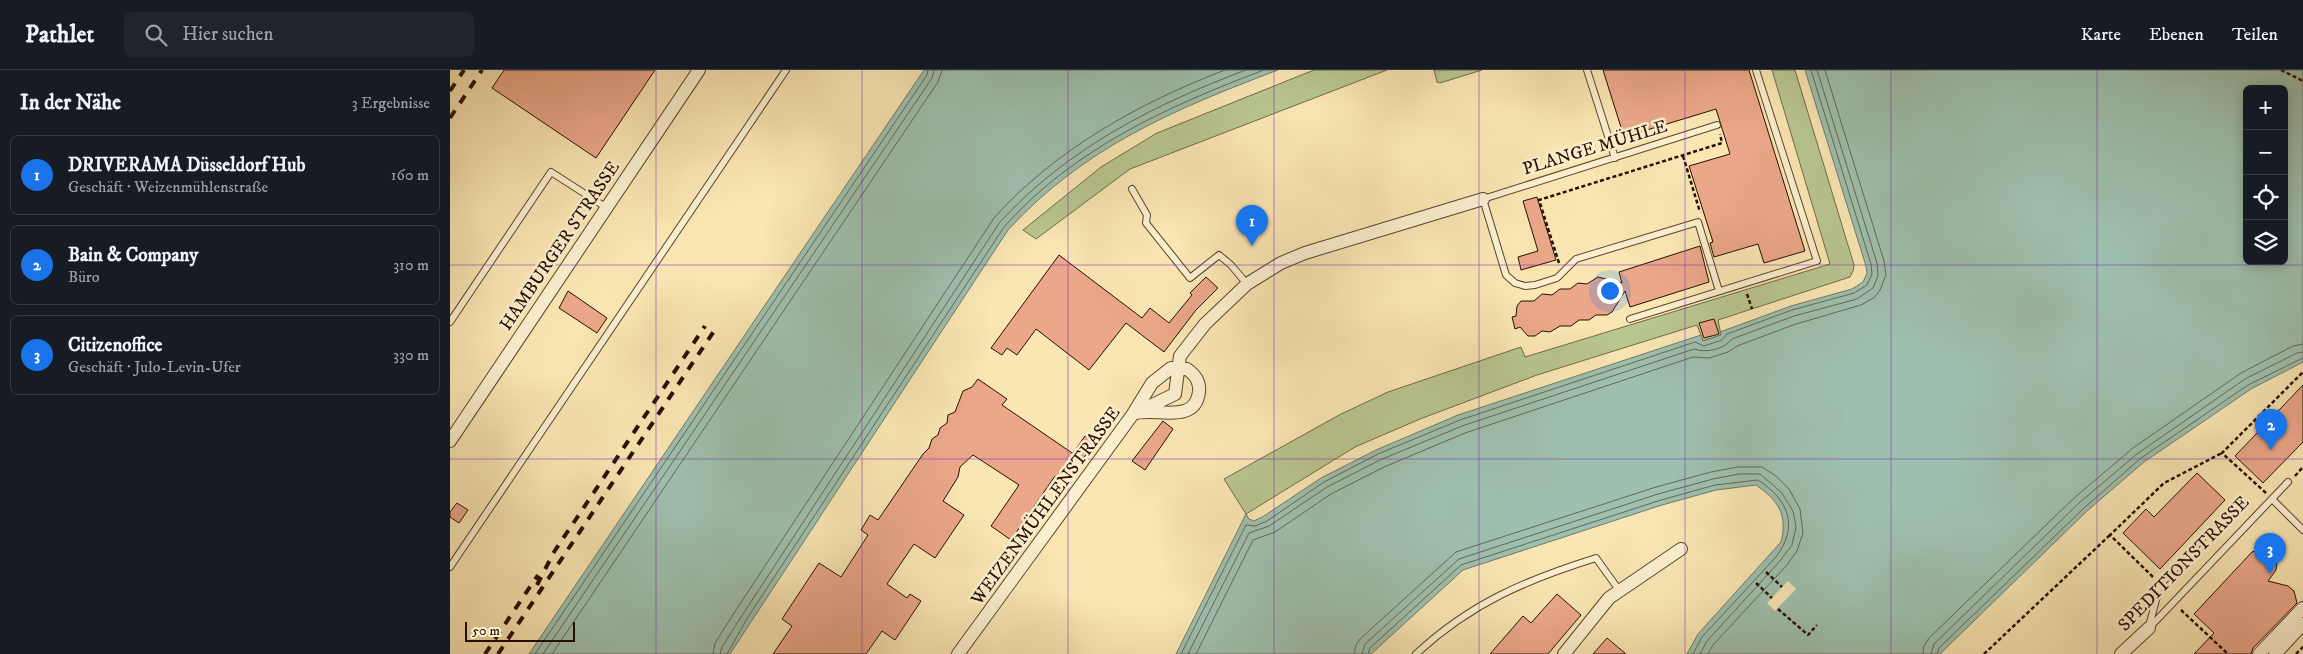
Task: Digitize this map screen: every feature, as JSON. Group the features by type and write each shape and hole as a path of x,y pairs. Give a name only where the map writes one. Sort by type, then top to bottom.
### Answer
{"street":[{"name":"HAMBURGER STRASSE","path":"450,441 700,70"},
{"name":"WEIZENMÜHLENSTRASSE","path":"958,654 1133,414 1175,394 1180,356 1205,324 1247,284 1281,263 1305,253 1483,199"},
{"path":"1171,368 1188,368 1196,377 1199,390 1194,404 1178,414 1143,410 1133,414 1152,383 1171,368"},
{"path":"1564,654 1609,598 1682,549"},
{"path":"2260,654 2303,608"},
{"path":"2275,654 2303,624"},
{"name":"SPEDITIONSTRASSE","path":"2120,654 2148,628"}],"lane":[{"path":"450,567 786,70"},
{"path":"1587,70 1614,158"},
{"path":"1630,319 1817,261 1756,70"},
{"name":"PLANGE MÜHLE","path":"1483,199 1717,126"},
{"path":"450,322 551,172 607,208"},
{"path":"1132,189 1147,215 1146,223 1190,278 1219,255 1231,265 1247,284"},
{"path":"1483,199 1506,275 1515,283 1525,286 1557,278 1576,260 1698,222 1719,292"},
{"name":"SPEDITIONSTRASSE","path":"2148,628 2288,482"},
{"name":"SPEDITIONSTRASSE","path":"2272,499 2303,530"},
{"path":"2148,628 2160,585 2202,539"},
{"path":"1416,654 1474,608 1540,576 1564,568 1596,558 1619,590"}],"path":[{"path":"2281,70 2303,81"},
{"path":"1562,274 1540,200 1661,164 1722,143"},
{"path":"1683,156 1703,220 1698,222"},
{"path":"1746,291 1752,309"},
{"path":"1984,654 2164,483 2222,453 2303,372"},
{"path":"2222,453 2272,499"},
{"path":"2300,470 2303,467"},
{"path":"2110,534 2160,585"},
{"path":"1766,572 1782,587"},
{"path":"1756,583 1772,598"},
{"path":"1778,609 1808,635 1817,625"},
{"path":"2189,618 2228,654"},
{"path":"2296,654 2303,647"}],"green space":[{"path":"1314,70 1387,70 1130,169 1036,239 1023,230 1101,167 1157,133"},
{"path":"1434,70 1482,70 1440,83 1437,82"},
{"path":"1772,70 1795,70 1854,265 1850,277 1718,320 1721,335 1703,341 1697,325 1537,375 1420,419 1355,447 1246,514 1224,479 1341,414 1388,392 1521,347 1525,357 1830,264"}],"water":[{"path":"924,70 1278,70 1167,116 1100,153 1068,175 1037,201 1008,230 730,654 529,654"},
{"path":"1805,70 2303,70 2303,362 2251,389 2144,462 2087,511 1940,654 1687,654 1698,634 1781,542 1783,524 1779,509 1770,496 1756,485 1716,490 1662,505 1463,570 1371,654 1176,654 1246,514 1249,519 1254,521 1321,478 1376,450 1458,415 1701,335 1703,341 1721,335 1720,332 1791,306 1852,289 1863,282 1867,273"}],"pier":[{"path":"1788,581 1796,589 1775,611 1767,603"}],"building":[{"path":"504,70 655,70 596,158 492,88"},
{"path":"1603,70 1749,70 1805,251 1764,263 1758,244 1714,257 1710,243 1713,242 1689,166 1730,154 1716,109 1624,137"},
{"path":"1537,197 1556,260 1521,270 1518,257 1538,251 1523,201"},
{"path":"1700,246 1709,282 1630,307 1625,291 1612,312 1607,315 1596,315 1589,320 1579,320 1571,326 1560,326 1550,332 1542,331 1535,336 1528,336 1520,327 1515,329 1512,317 1516,316 1517,306 1521,301 1534,301 1542,294 1552,295 1560,289 1570,289 1578,283 1587,284 1598,277 1622,283 1619,272"},
{"path":"1059,255 1142,318 1150,308 1169,323 1192,295 1190,293 1206,277 1218,288 1196,310 1164,352 1126,323 1089,370 1036,329 1017,355 1007,348 1002,355 991,348"},
{"path":"568,291 607,318 597,333 559,308"},
{"path":"1714,319 1719,334 1704,338 1699,323"},
{"path":"978,379 1007,399 1002,405 1075,455 1073,453 1085,436 1095,443 1082,460 1076,456 1059,479 1055,476 1011,540 991,526 1019,485 973,455 960,467 958,477 943,501 964,515 935,558 914,544 887,584 907,598 910,594 921,601 895,640 882,631 866,654 773,654 792,626 782,619 819,563 841,577 868,535 861,530 870,515 878,520 929,448 932,439 938,435 940,428 947,423 948,415 955,412 963,391 972,387"},
{"path":"2303,385 2303,442 2263,483 2235,456"},
{"path":"1163,421 1173,429 1145,470 1132,461"},
{"path":"2197,473 2225,500 2160,569 2123,533 2146,509 2154,517"},
{"path":"457,503 468,510 459,523 450,517 450,512"},
{"path":"2264,548 2273,553 2277,563 2276,570 2268,581 2288,586 2294,591 2297,603 2253,648 2251,654 2194,654 2214,633 2194,614 2252,552"},
{"path":"1557,594 1581,615 1548,654 1490,654 1523,616 1531,623"},
{"path":"1607,638 1626,654 1593,654"}],"railway":[{"path":"450,91 464,70"},
{"path":"450,118 482,70"},
{"path":"537,585 554,552 705,326"},
{"path":"498,654 714,331"},
{"path":"485,654 538,575"}],"place":[{"name":"DRIVERAMA Düsseldorf Hub","path":"1252,246"},
{"name":"Bain & Company","path":"2271,450"},
{"name":"Citizenoffice","path":"2270,574"}]}
